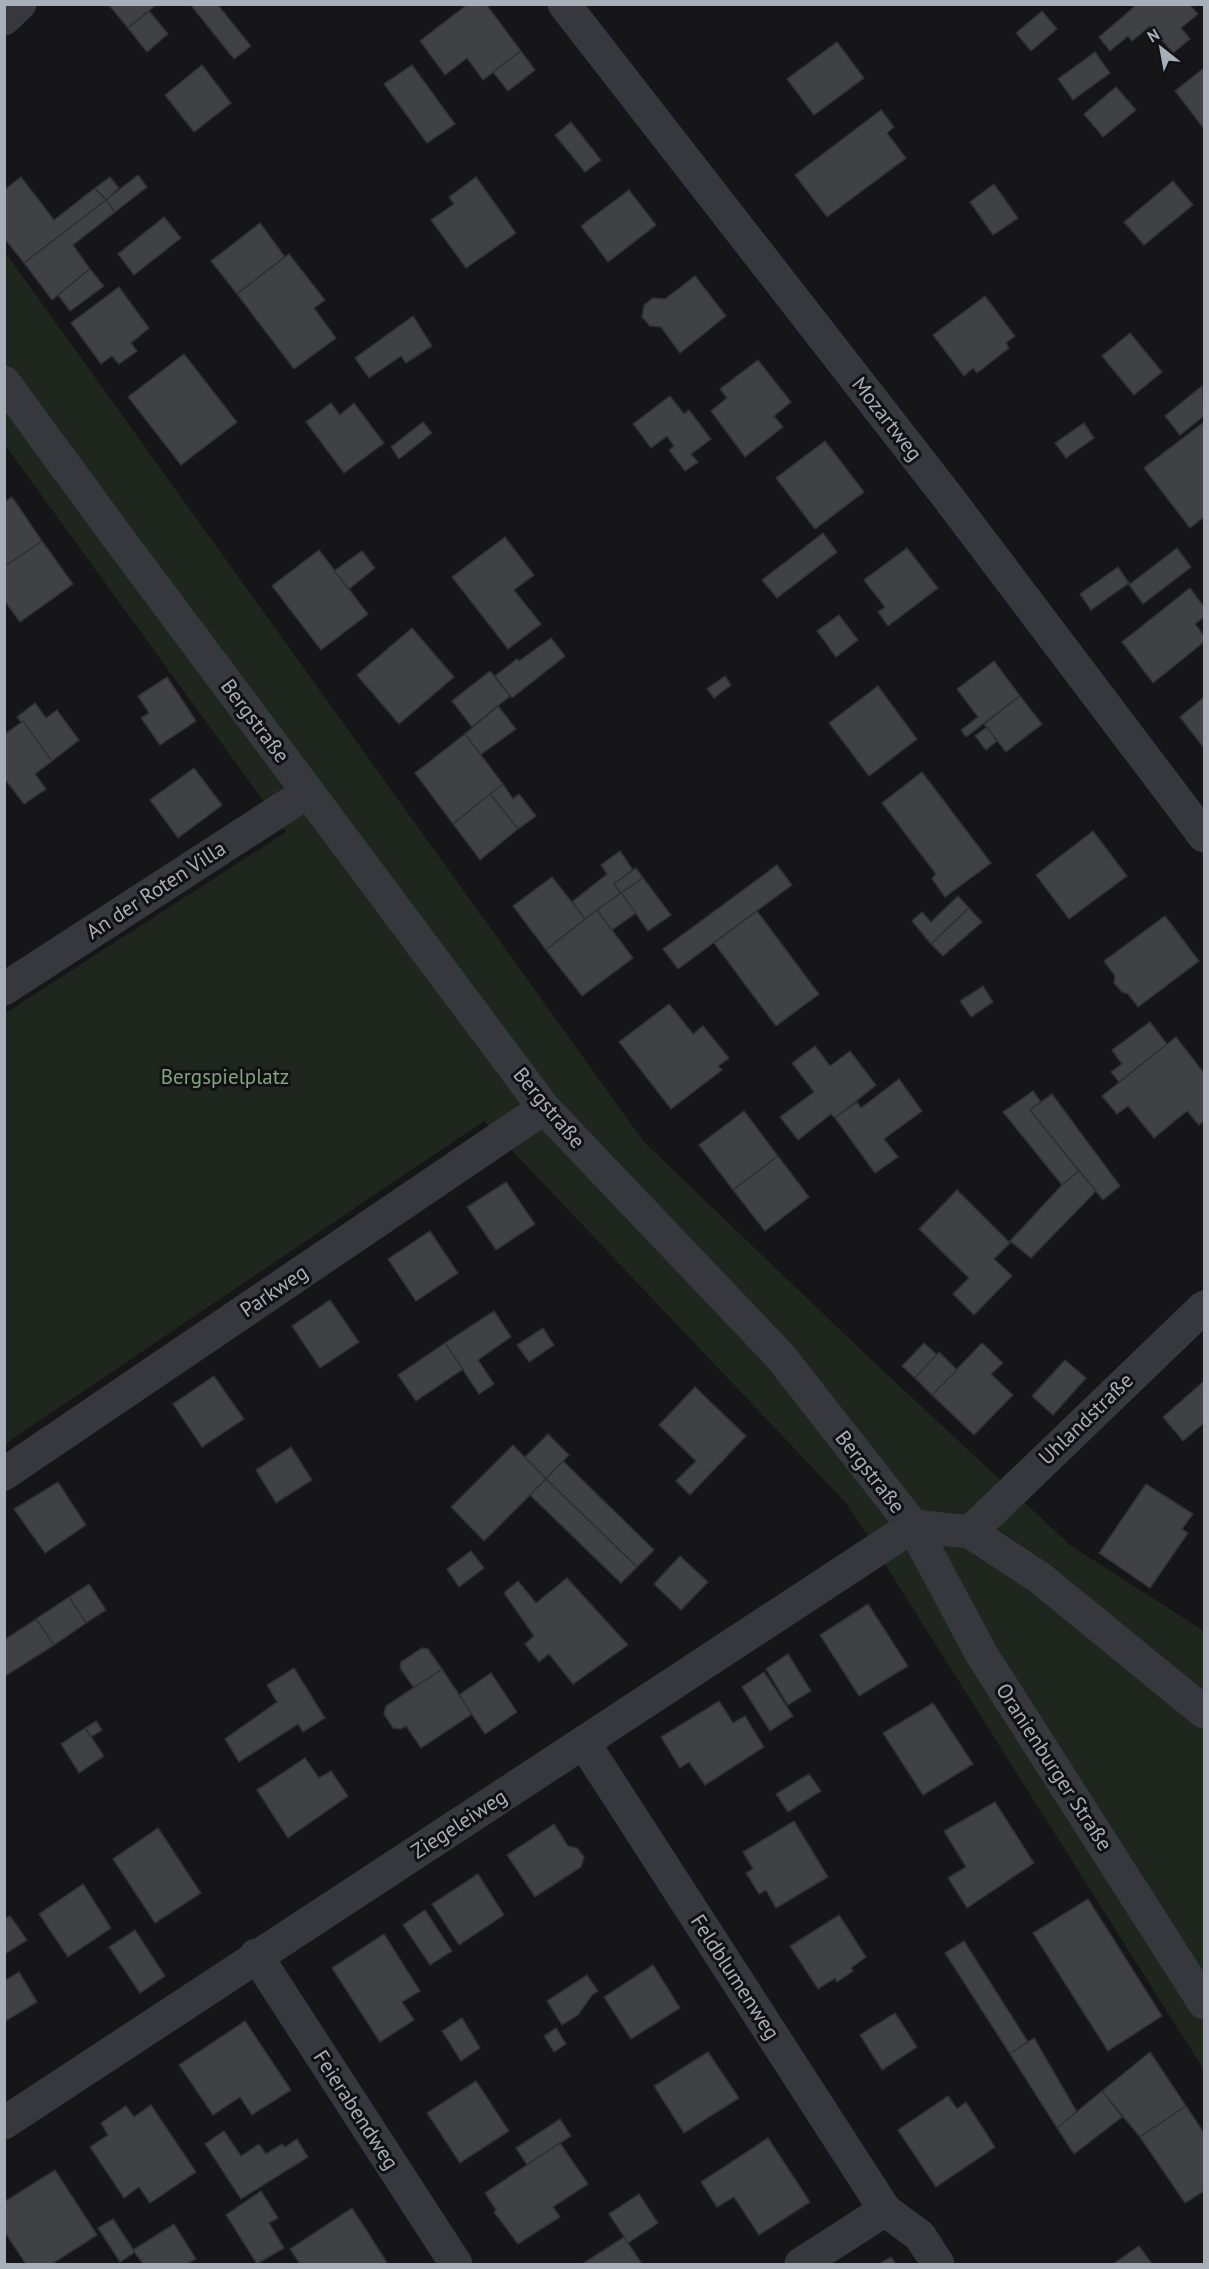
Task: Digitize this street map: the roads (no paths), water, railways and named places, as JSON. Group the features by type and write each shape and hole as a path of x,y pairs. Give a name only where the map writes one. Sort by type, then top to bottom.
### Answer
{"street":[{"path":"4,19 20,4"},
{"name":"Mozartweg","path":"564,4 942,490 1204,836"},
{"name":"Bergstraße","path":"4,381 116,536 544,1108 780,1356 913,1526 970,1532 1040,1578 1204,1712"},
{"name":"An der Roten Villa","path":"4,989 308,792"},
{"name":"Parkweg","path":"4,1474 544,1108"},
{"name":"Uhlandstraße","path":"970,1532 1204,1307"},
{"name":"Ziegeleiweg","path":"4,2123 256,1955 584,1743 913,1526"},
{"name":"Oranienburger Straße","path":"913,1526 982,1655 1204,2003"},
{"name":"Feldblumenweg","path":"584,1743 885,2210"},
{"name":"Feierabendweg","path":"256,1955 456,2265"},
{"path":"801,2265 885,2210 920,2236 938,2265"}],"park label":[{"name":"Bergspielplatz","path":"225,1077"}]}
